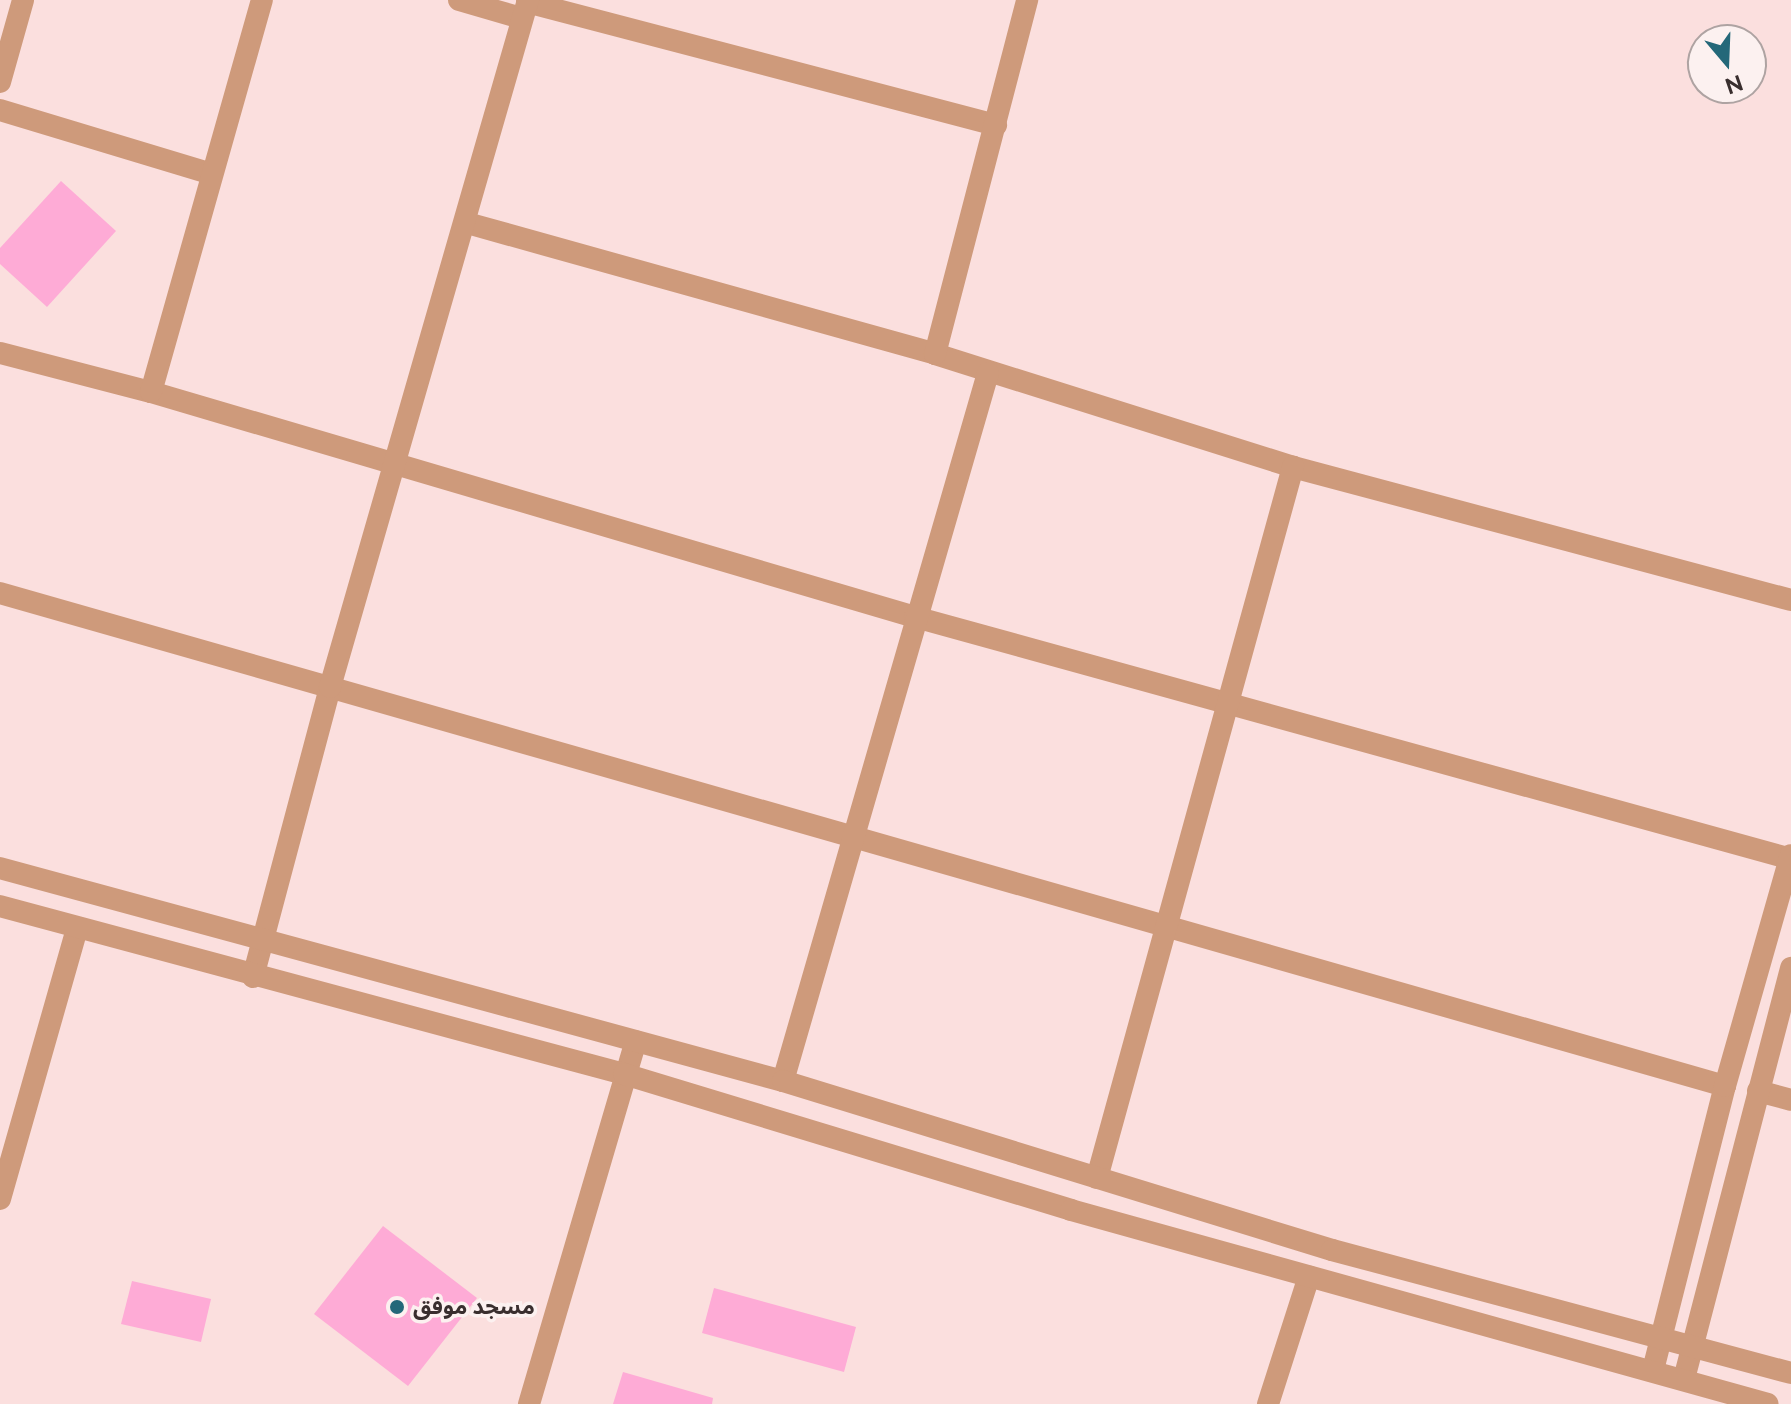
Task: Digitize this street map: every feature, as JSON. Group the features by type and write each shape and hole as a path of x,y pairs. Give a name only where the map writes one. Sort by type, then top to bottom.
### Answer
{"street":[{"path":"0,82 23,0"},
{"path":"151,392 209,173 262,0"},
{"path":"459,0 525,7 996,125"},
{"path":"935,354 1027,0"},
{"path":"253,977 330,687 467,223 525,7"},
{"path":"0,110 209,173"},
{"path":"467,223 935,354 1293,467 1791,600"},
{"path":"0,353 151,392 915,617 1791,857 1725,1086 1653,1370"},
{"path":"783,1081 988,373"},
{"path":"1097,1178 1293,467"},
{"path":"0,593 1165,923 1725,1086"},
{"path":"0,868 783,1081 1332,1250 1791,1373"},
{"path":"0,906 253,977 624,1074 1071,1210 1768,1404"},
{"path":"0,1199 77,928"},
{"path":"1684,1379 1791,968"},
{"path":"529,1404 636,1041"},
{"path":"1758,1091 1791,1100"},
{"path":"1268,1404 1309,1276"}],"building":[{"path":"61,181 116,231 47,307 0,264 0,248"},
{"path":"383,1226 477,1298 408,1386 314,1314"},
{"path":"132,1281 211,1299 201,1342 121,1324"},
{"path":"714,1288 856,1327 844,1372 702,1333"},
{"path":"623,1372 713,1398 712,1404 613,1404"}],"place":[{"name":"مسجد موفق","path":"397,1307"}]}
